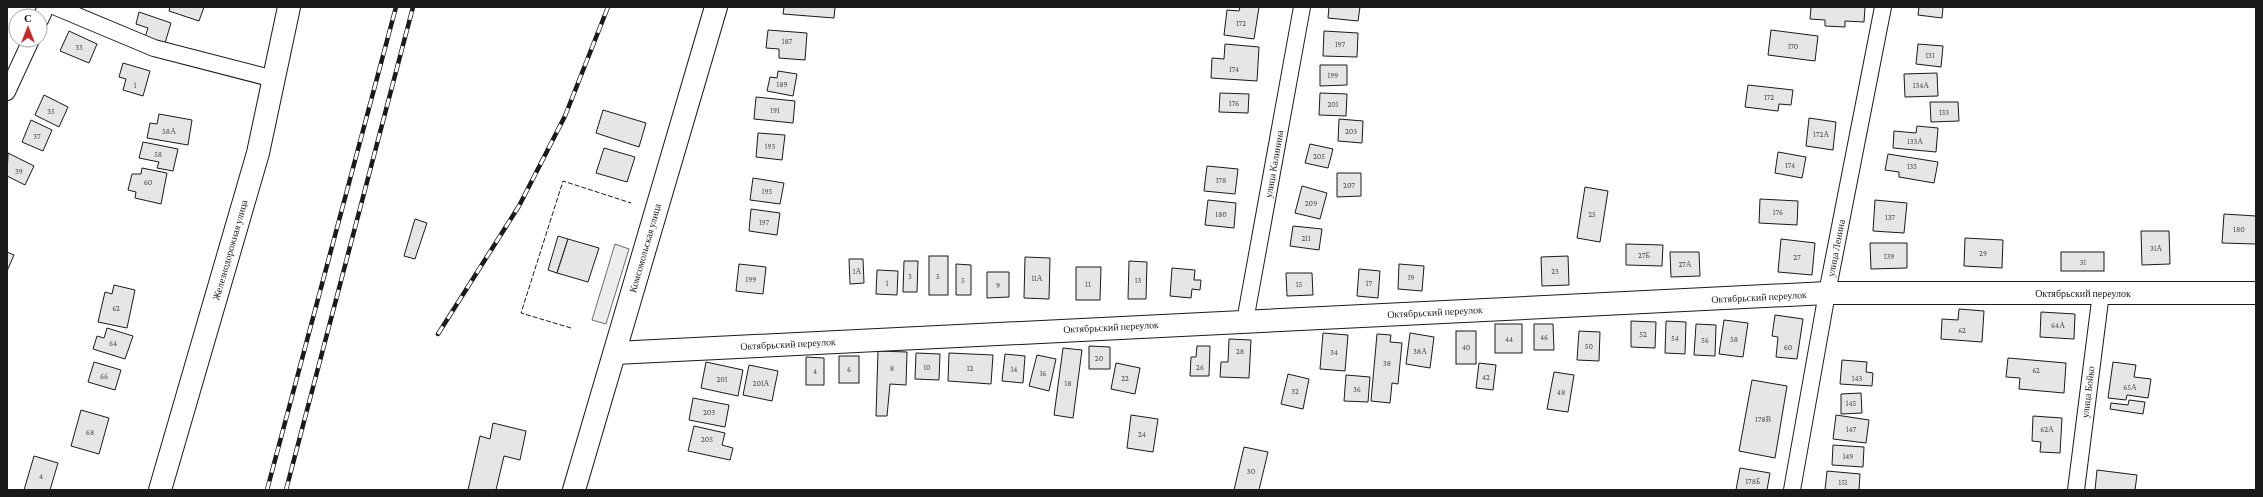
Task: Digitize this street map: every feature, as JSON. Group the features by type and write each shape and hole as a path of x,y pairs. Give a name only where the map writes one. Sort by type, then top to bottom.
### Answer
{"street":[{"path":"56,7 154,48 274,79"},
{"name":"Железнодорожная улица","path":"160,490 258,154 290,7"},
{"name":"Комсомольская улица","path":"574,490 716,7"},
{"name":"улица Калинина","path":"1245,321 1302,7"},
{"name":"улица Ленина","path":"1792,490 1827,293 1883,7"},
{"path":"7,92 27,48"},
{"name":"Октябрьский переулок","path":"614,353 1827,293 2256,293"},
{"name":"улица Бойко","path":"2076,490 2101,293"}],"shaded area":[{"path":"615,244 629,249 606,324 592,320"}],"building":[{"path":"170,7 204,7 199,21 169,11"},
{"path":"784,7 835,7 834,18 783,14"},
{"path":"1240,7 1259,7 1254,39 1224,35 1227,10 1239,11"},
{"path":"1329,7 1360,7 1358,21 1328,18"},
{"path":"1811,7 1865,7 1864,22 1845,21 1845,27 1825,26 1825,20 1810,19"},
{"path":"1919,7 1943,7 1942,18 1918,15"},
{"path":"139,12 171,23 165,43 145,37 148,28 136,24"},
{"path":"768,30 807,33 805,60 779,58 779,49 766,48"},
{"path":"1771,30 1818,36 1815,61 1768,55"},
{"path":"69,31 97,44 89,63 60,51"},
{"path":"1324,31 1358,33 1357,57 1323,56"},
{"path":"1225,44 1259,47 1257,81 1211,78 1212,58 1224,59"},
{"path":"1918,44 1943,46 1941,67 1916,64"},
{"path":"123,63 150,71 143,96 123,90 126,79 119,77"},
{"path":"1320,65 1347,65 1347,85 1320,86"},
{"path":"778,71 797,74 793,96 767,91 770,77 777,78"},
{"path":"1937,73 1938,96 1905,97 1904,74"},
{"path":"1748,85 1793,90 1791,105 1779,104 1778,111 1745,107"},
{"path":"1220,93 1249,94 1248,113 1219,112"},
{"path":"1320,93 1347,94 1346,116 1319,115"},
{"path":"44,95 68,107 59,127 35,115"},
{"path":"756,97 795,101 793,123 754,119"},
{"path":"1930,102 1958,102 1959,121 1931,122"},
{"path":"603,110 646,123 639,147 596,133"},
{"path":"159,114 192,120 188,145 147,138 150,123 157,124"},
{"path":"1809,118 1836,122 1833,150 1806,146"},
{"path":"1339,119 1363,121 1362,143 1338,141"},
{"path":"31,120 52,130 43,151 22,142"},
{"path":"1917,126 1938,128 1936,152 1893,148 1894,131 1916,133"},
{"path":"758,133 785,135 782,160 756,157"},
{"path":"143,142 178,149 173,171 157,168 159,162 139,158"},
{"path":"1310,144 1333,149 1328,168 1305,163"},
{"path":"604,148 635,157 627,182 596,173"},
{"path":"1778,152 1806,157 1802,178 1775,173"},
{"path":"8,153 34,166 25,185 7,176"},
{"path":"1888,154 1938,162 1934,183 1899,177 1899,172 1885,170"},
{"path":"1207,166 1238,169 1235,194 1204,191"},
{"path":"142,168 167,173 161,204 135,198 136,192 128,190 132,174 141,174"},
{"path":"1337,173 1361,173 1361,196 1337,197"},
{"path":"753,178 784,183 780,204 750,200"},
{"path":"1302,186 1327,193 1320,219 1295,213"},
{"path":"1585,187 1608,191 1600,242 1577,238"},
{"path":"1760,199 1798,201 1797,225 1759,223"},
{"path":"1208,200 1236,203 1234,228 1205,225"},
{"path":"1875,200 1907,203 1904,233 1873,231"},
{"path":"751,209 780,213 777,235 749,231"},
{"path":"2224,214 2256,216 2256,244 2222,243"},
{"path":"415,219 427,223 415,259 404,256"},
{"path":"1293,226 1322,229 1319,250 1290,246"},
{"path":"2141,231 2169,231 2170,264 2142,265"},
{"path":"558,236 568,239 557,273 548,270"},
{"path":"1965,238 2003,240 2002,268 1964,266"},
{"path":"568,239 599,248 588,282 557,273"},
{"path":"1781,239 1815,243 1812,275 1778,272"},
{"path":"1870,243 1907,243 1907,268 1871,269"},
{"path":"1626,244 1663,245 1662,266 1626,265"},
{"path":"7,252 14,255 7,271"},
{"path":"1670,252 1699,252 1700,276 1671,277"},
{"path":"2061,252 2104,252 2104,271 2061,271"},
{"path":"929,256 948,256 948,295 929,295"},
{"path":"1568,256 1569,285 1542,286 1541,257"},
{"path":"1025,257 1050,258 1049,299 1024,298"},
{"path":"849,259 863,259 864,283 850,284"},
{"path":"904,261 918,261 917,292 903,292"},
{"path":"1129,261 1147,262 1146,299 1128,299"},
{"path":"739,264 766,267 763,294 736,291"},
{"path":"956,264 971,265 971,295 956,295"},
{"path":"1399,264 1424,266 1422,291 1398,289"},
{"path":"1076,267 1101,267 1100,300 1076,300"},
{"path":"1172,268 1195,270 1194,280 1201,280 1200,290 1192,289 1191,298 1170,296"},
{"path":"1359,269 1380,271 1378,298 1357,296"},
{"path":"877,270 898,271 897,295 876,294"},
{"path":"987,272 1009,272 1009,297 987,298"},
{"path":"1286,273 1312,273 1313,295 1287,296"},
{"path":"114,285 135,290 127,328 98,322 105,292 112,294"},
{"path":"1959,309 1984,311 1982,342 1941,339 1942,319 1958,320"},
{"path":"2041,312 2075,314 2074,339 2040,337"},
{"path":"1775,315 1803,319 1797,359 1776,357 1778,337 1772,336"},
{"path":"1724,320 1748,323 1743,357 1719,354"},
{"path":"1631,321 1656,322 1655,348 1631,347"},
{"path":"1666,321 1686,322 1685,354 1665,353"},
{"path":"1495,324 1522,324 1522,353 1495,353"},
{"path":"1534,324 1553,324 1554,350 1534,350"},
{"path":"1696,324 1716,325 1715,356 1694,355"},
{"path":"107,328 133,336 125,359 93,349 97,336 104,338"},
{"path":"1456,331 1476,331 1476,364 1456,364"},
{"path":"1579,331 1600,332 1599,361 1577,360"},
{"path":"1323,333 1348,335 1345,371 1320,369"},
{"path":"1410,333 1434,337 1430,368 1406,364"},
{"path":"1377,334 1391,335 1390,342 1402,343 1398,384 1392,383 1390,403 1371,401"},
{"path":"1229,339 1251,340 1249,378 1220,377 1221,362 1228,362"},
{"path":"1089,346 1110,347 1110,369 1089,369"},
{"path":"1197,346 1210,346 1209,376 1190,376 1191,357 1196,357"},
{"path":"1063,348 1082,350 1073,418 1054,415"},
{"path":"878,351 907,352 906,385 890,384 887,416 876,416"},
{"path":"916,353 940,354 939,380 915,379"},
{"path":"949,353 993,355 991,384 948,381"},
{"path":"1005,354 1025,356 1023,383 1002,381"},
{"path":"1037,355 1056,359 1049,391 1029,386"},
{"path":"839,356 859,356 859,383 839,383"},
{"path":"806,357 824,358 824,385 806,385"},
{"path":"2008,358 2066,363 2064,393 2019,389 2020,378 2006,377"},
{"path":"1842,360 1867,362 1866,372 1873,373 1872,386 1840,384"},
{"path":"94,362 121,370 115,390 88,382"},
{"path":"706,362 743,370 738,396 701,388"},
{"path":"2113,362 2136,365 2134,377 2151,379 2148,398 2127,395 2126,400 2108,398"},
{"path":"1116,363 1140,368 1135,394 1111,389"},
{"path":"1479,363 1496,365 1493,390 1476,388"},
{"path":"749,365 778,371 772,401 743,395"},
{"path":"1554,372 1574,375 1568,412 1547,409"},
{"path":"1288,374 1309,379 1303,409 1281,404"},
{"path":"1346,375 1370,377 1368,402 1344,401"},
{"path":"1752,380 1787,386 1775,458 1739,451"},
{"path":"1861,393 1862,413 1841,414 1841,394"},
{"path":"693,398 729,405 725,427 689,420"},
{"path":"2129,400 2145,402 2143,414 2110,409 2111,403 2128,405"},
{"path":"81,410 109,418 99,454 71,446"},
{"path":"1131,415 1158,419 1153,452 1127,448"},
{"path":"1836,415 1869,420 1866,443 1833,439"},
{"path":"2033,416 2062,418 2060,453 2040,452 2041,442 2032,441"},
{"path":"493,423 526,431 520,460 504,456 496,490 468,490 480,436 490,439"},
{"path":"694,426 725,433 722,445 733,448 730,460 688,451"},
{"path":"1833,445 1864,447 1863,467 1832,465"},
{"path":"1244,447 1268,452 1259,490 1234,490"},
{"path":"34,456 58,463 50,490 24,490"},
{"path":"1740,468 1770,473 1767,490 1736,490"},
{"path":"2097,470 2137,475 2135,490 2095,490"},
{"path":"1827,471 1860,474 1859,490 1825,490"}],"railway":[{"path":"267,490 396,7"},
{"path":"286,490 413,7"},
{"path":"438,334 519,206 565,116 608,7"}],"fence":[{"path":"571,328 521,313 563,181 631,203"}]}
